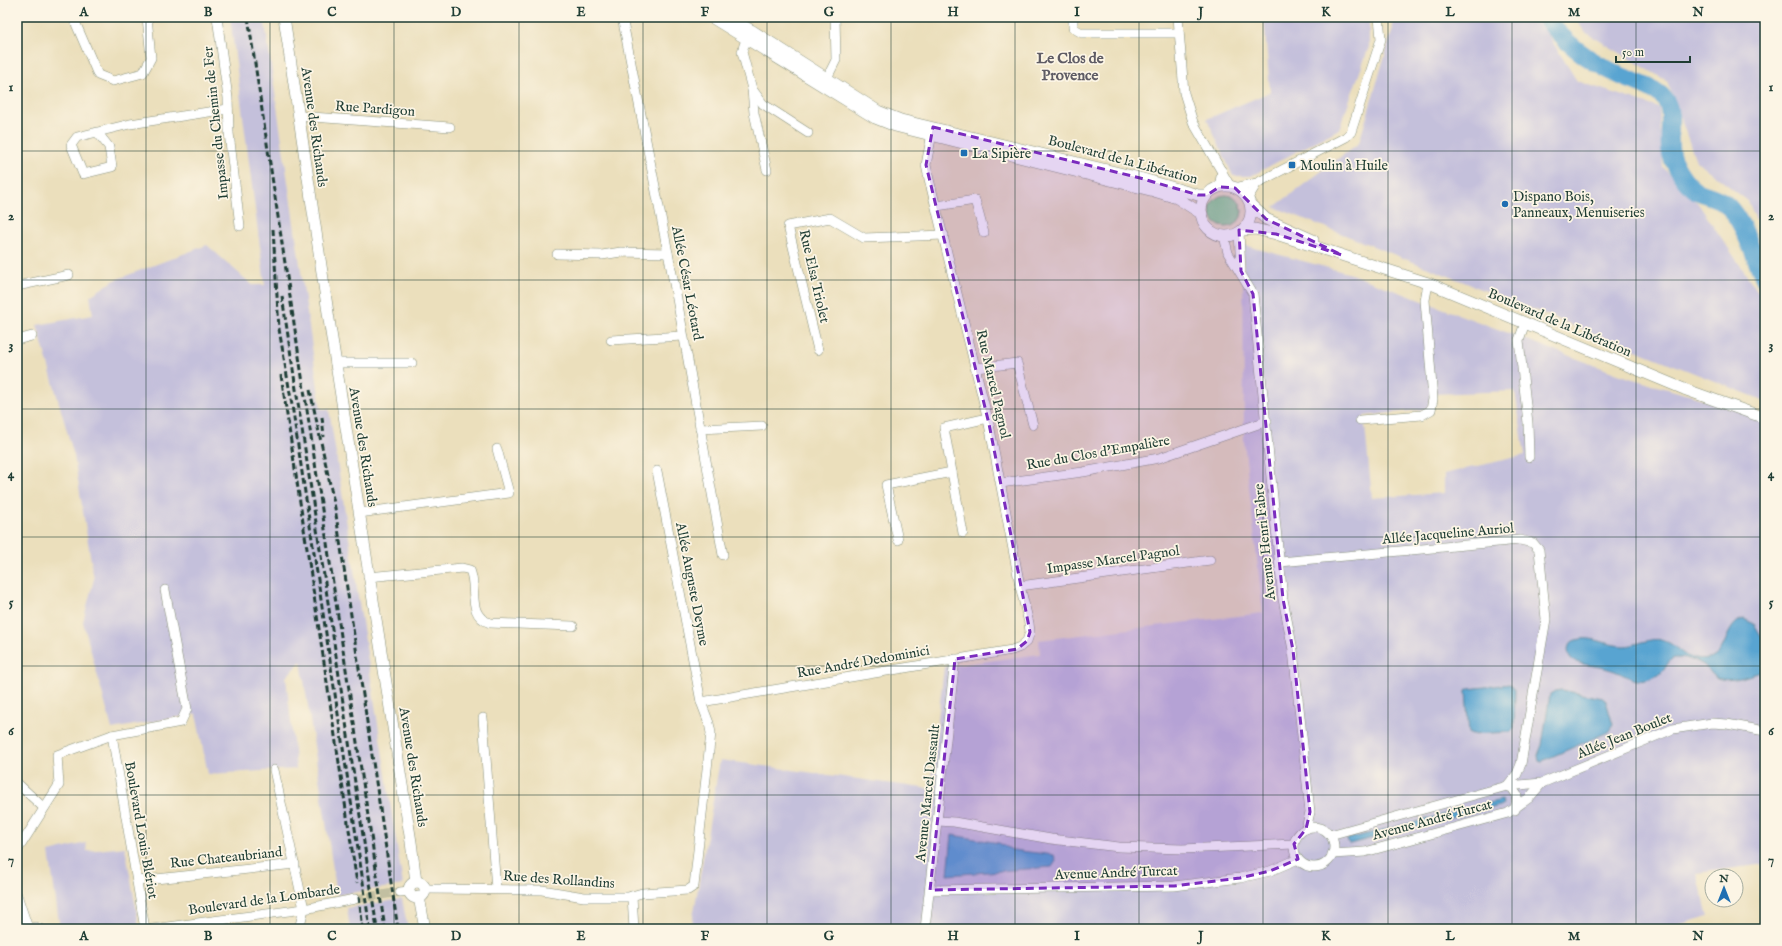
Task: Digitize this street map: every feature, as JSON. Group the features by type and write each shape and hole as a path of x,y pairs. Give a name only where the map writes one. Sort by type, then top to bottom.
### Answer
{"street":[{"path":"73,17 98,75 113,81 143,73 151,58 146,17"},
{"name":"Impasse du Chemin de Fer","path":"217,17 228,98 229,133 240,226"},
{"name":"Avenue des Richauds","path":"284,17 358,513 412,842 416,882"},
{"name":"Allée César Léotard","path":"622,17 668,253 723,555"},
{"name":"Boulevard de la Libération","path":"711,17 749,34"},
{"name":"Boulevard de la Libération","path":"727,17 749,34 825,82 875,118 895,126 932,131 1168,186 1198,195 1207,195 1228,187 1242,192 1249,202 1266,219 1318,242 1342,255"},
{"path":"825,82 836,60 835,17"},
{"path":"1072,17 1073,28 1082,33 1179,33"},
{"path":"1178,17 1184,93 1193,122 1222,171 1228,187 1257,183 1346,137 1351,132 1355,124 1381,39 1379,17"},
{"path":"749,34 742,52 752,89 754,113 767,170"},
{"path":"752,89 763,104 808,132"},
{"path":"97,132 109,147 112,167 83,174 71,145 77,137 97,132 130,124 228,109"},
{"name":"Rue Pardigon","path":"298,116 450,127"},
{"name":"Boulevard de la Libération","path":"932,131 1177,198 1202,214"},
{"name":"Rue Marcel Pagnol","path":"932,131 926,165 988,418 1020,586 1030,628 1027,641"},
{"path":"1241,231 1250,219 1249,202 1257,183"},
{"name":"Boulevard de la Libération","path":"1207,195 1203,201 1203,221 1212,231 1224,236 1254,229 1276,234 1430,284 1684,389 1765,418"},
{"path":"937,206 975,200 984,232"},
{"name":"Rue Elsa Triolet","path":"818,350 788,226 830,218 864,238 944,235"},
{"name":"Avenue Henri Fabre","path":"1241,231 1241,271"},
{"name":"Avenue Henri Fabre","path":"1224,236 1228,253 1241,271 1253,294 1267,421 1283,599 1293,650 1310,812 1306,829"},
{"path":"557,254 602,255 621,252 668,253"},
{"path":"17,286 69,275"},
{"path":"1360,420 1422,415 1431,410 1433,399 1425,300 1425,294 1430,284"},
{"path":"1525,323 1519,340 1528,423 1529,457"},
{"path":"17,340 32,336"},
{"path":"611,340 683,336"},
{"path":"335,362 412,364"},
{"path":"976,368 1017,363 1034,425"},
{"path":"963,533 944,428 988,418"},
{"name":"Rue du Clos d'Empalière","path":"1001,484 1083,472 1159,458 1267,421"},
{"path":"700,429 762,426"},
{"path":"358,513 509,493 497,449"},
{"name":"Allée Auguste Deyme","path":"658,471 701,702"},
{"path":"898,540 886,485 952,472"},
{"name":"Allée Jacqueline Auriol","path":"1280,562 1520,540 1526,540 1537,546 1541,554 1545,601 1545,632 1521,764 1517,774 1507,786"},
{"name":"Impasse Marcel Pagnol","path":"1020,586 1210,560"},
{"path":"368,577 462,568 470,570 474,578 475,609 477,616 483,621 490,624 573,626"},
{"path":"17,851 59,785 57,755 112,735 181,722 187,709 165,590"},
{"name":"Rue André Dedominici","path":"701,702 1012,650 1020,647 1027,641"},
{"name":"Avenue Marcel Dassault","path":"926,929 955,659"},
{"name":"Rue des Rollandins","path":"422,893 496,889 542,890 584,897 632,896 642,893 692,889 695,883 711,734 709,722 701,702"},
{"path":"483,718 496,889"},
{"name":"Allée Jean Boulet","path":"1542,783 1673,729 1712,723 1727,724 1765,731"},
{"name":"Boulevard Louis Blériot","path":"112,735 145,929"},
{"path":"274,770 304,909 299,929"},
{"path":"17,783 44,808"},
{"name":"Avenue André Turcat","path":"1330,836 1507,786 1542,783"},
{"name":"Avenue André Turcat","path":"1332,854 1365,852 1508,813 1515,810 1542,783"},
{"name":"Avenue André Turcat","path":"1507,786 1512,788 1517,795 1515,810"},
{"name":"Avenue Henri Fabre","path":"1310,812 1319,828"},
{"name":"Avenue André Turcat","path":"938,821 954,822 1081,843 1119,847 1182,849 1294,844"},
{"path":"1319,828 1330,836 1333,841 1330,859 1320,866 1308,866 1298,859 1294,844 1296,838 1306,829 1319,828"},
{"name":"Avenue André Turcat","path":"930,890 1174,886 1240,878 1270,871 1298,859"},
{"name":"Rue Chateaubriand","path":"137,881 294,864"},
{"path":"422,893 413,896 404,891 416,882 423,884 422,893 425,929"},
{"path":"17,895 27,929 36,927 40,929"},
{"path":"632,896 634,929"},
{"name":"Boulevard de la Lombarde","path":"154,929 304,909 355,899"}],"highlighted area":[{"path":"933,127 1140,178 1198,195 1207,195 1219,187 1235,188 1266,219 1342,255 1276,234 1239,230 1241,271 1253,294 1283,599 1293,650 1310,812 1306,829 1294,844 1298,859 1270,871 1240,878 1174,886 930,890 955,659 1017,649 1027,641 1030,632 989,424 926,165"}],"shaded area":[{"path":"230,17 264,17 321,409 329,409 403,885 337,895 301,661 286,677 296,769 208,774 196,714 112,729 83,622 94,579 74,456 37,325 93,315 90,296 115,280 207,245 252,285 265,285"},
{"path":"1264,17 1369,17 1369,47 1339,129 1251,176 1233,176 1207,119 1270,92"},
{"path":"1392,17 1537,17 1577,81 1659,108 1663,167 1697,202 1761,296 1765,359 1765,401 1274,207 1359,143 1393,28"},
{"path":"1574,17 1765,17 1765,241 1748,201 1696,161 1667,81 1585,32"},
{"path":"1243,245 1351,274 1626,377 1765,417 1765,864 1735,868 1704,868 1704,872 1697,873 1704,900 1704,908 1706,908 1708,916 1665,929 691,929 720,760 930,789 944,667 1040,654 1039,640 1263,613 1244,441","holes":["1515,391 1525,455 1444,474 1444,493 1372,498 1364,416 1428,409 1431,394"]},
{"path":"86,843 87,851 125,847 139,925 105,929 60,929 49,852"},
{"path":"402,899 408,929 350,929 347,908"}],"green space":[{"path":"1223,195 1229,195 1238,199 1242,211 1238,223 1229,227 1223,227 1214,223 1210,214 1210,208 1214,199"}],"water":[{"path":"1744,619 1754,624 1765,642 1765,671 1737,679 1726,680 1718,678 1700,663 1688,659 1674,658 1662,672 1655,677 1642,681 1633,679 1616,671 1576,662 1570,657 1568,651 1572,642 1582,639 1624,646 1657,639 1668,642 1687,656 1700,660 1708,659 1714,657 1719,652 1733,627"},
{"path":"1510,684 1515,690 1514,729 1511,732 1469,734 1466,691 1469,689"},
{"path":"1561,690 1603,698 1606,701 1613,725 1608,732 1542,761 1539,760 1538,755 1542,745 1550,694"},
{"path":"1502,800 1503,805 1439,821 1438,816"},
{"path":"1435,817 1436,822 1349,844 1347,839"},
{"path":"952,835 999,843 1012,850 1054,855 1056,861 1052,867 948,875"}],"waterway":[{"path":"1546,17 1570,44 1589,58 1621,76 1642,84 1662,96 1667,103 1669,110 1671,152 1677,168 1693,188 1701,193 1724,202 1734,213 1744,231 1765,280"}],"tunnel":[{"path":"355,899 400,892"}],"railway":[{"path":"248,17 385,929"},
{"path":"273,229 279,329 292,405 370,929"},
{"path":"282,296 377,929"},
{"path":"281,375 357,883"},
{"path":"310,390 335,508 398,929"},
{"path":"322,417 324,437"},
{"path":"359,897 363,929"}],"place":[{"name":"La Sipière","path":"964,153"},
{"name":"Moulin à Huile","path":"1292,165"},
{"name":"Dispano Bois, Panneaux, Menuiseries","path":"1505,204"}],"district":[{"name":"Le Clos de Provence","path":"1070,66"}]}
